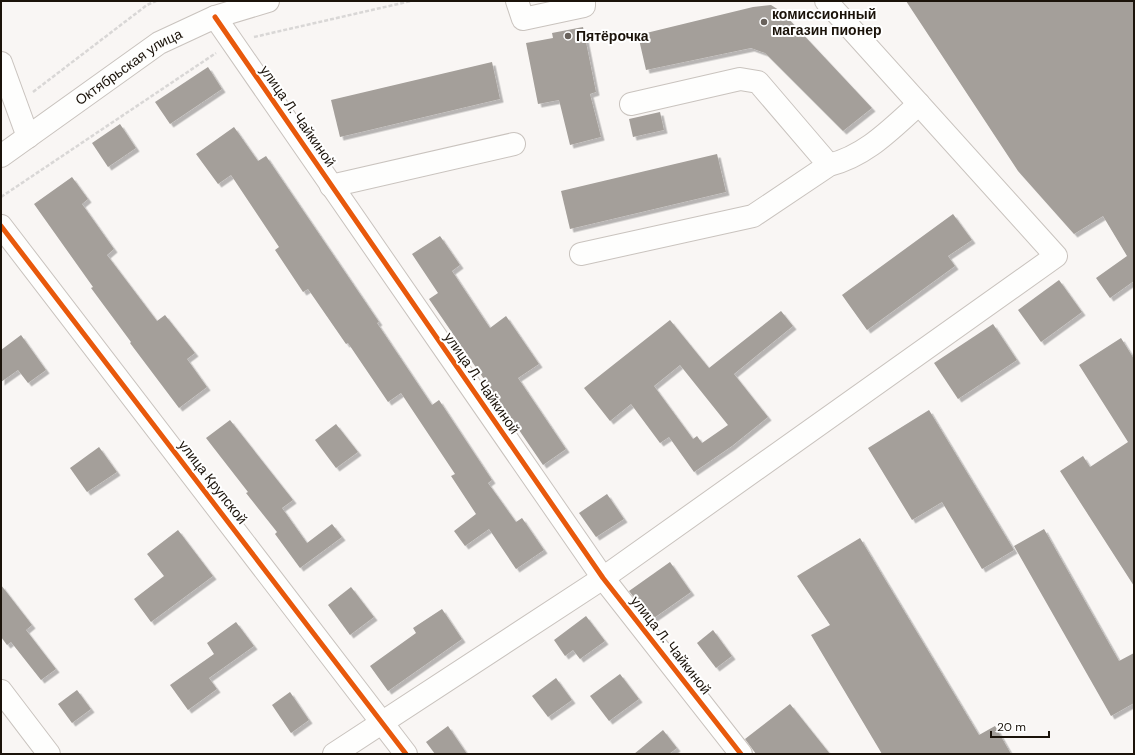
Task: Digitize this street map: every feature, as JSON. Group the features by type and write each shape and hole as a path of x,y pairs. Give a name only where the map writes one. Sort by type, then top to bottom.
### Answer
{"street":[{"name":"Октябрьская улица","path":"1,156 160,44 215,17 268,1"},
{"path":"517,1 523,19 584,6 584,1"},
{"path":"334,754 603,578 1056,256 826,1"},
{"name":"улица Л. Чайкиной","path":"215,17 603,578 741,754"},
{"path":"1,63 28,136"},
{"path":"631,104 740,79 758,82 829,166"},
{"path":"581,254 753,216 829,166 868,149 919,104"},
{"path":"331,186 514,144"},
{"name":"улица Крупской","path":"1,226 406,754"},
{"path":"1,692 49,754"}],"path":[{"path":"17,105 147,5 156,1"},
{"path":"1,197 232,42 411,1"}],"building":[{"path":"906,1 1134,1 1134,281 1110,298 1096,278 1127,256 1103,216 1074,234 1018,171"},
{"path":"771,5 782,12 872,108 843,131 765,53 751,48 646,70 638,35 753,7"},
{"path":"583,27 596,92 590,94 601,137 570,145 559,100 538,104 526,43 553,38 552,33"},
{"path":"492,62 500,99 340,137 331,100"},
{"path":"208,67 222,89 170,124 155,102"},
{"path":"660,112 664,130 633,137 629,119"},
{"path":"120,124 136,148 108,167 92,143"},
{"path":"234,127 258,161 266,156 379,322 377,323 432,405 439,400 492,480 488,483 516,522 522,518 544,550 516,569 489,529 465,546 454,531 476,514 451,476 455,474 401,393 388,402 348,343 346,344 308,289 303,292 275,250 279,247 231,175 218,184 196,154"},
{"path":"717,154 726,192 570,229 561,191"},
{"path":"72,177 88,199 82,204 114,249 107,255 157,321 165,315 195,353 187,359 207,387 179,408 130,343 131,342 91,288 93,287 34,204"},
{"path":"953,214 972,240 948,256 955,266 867,330 842,295"},
{"path":"440,236 460,265 452,271 490,328 506,316 539,364 518,378 566,449 543,465 429,299 438,293 412,254"},
{"path":"1059,280 1082,312 1041,342 1018,310"},
{"path":"781,311 793,326 734,374 768,417 732,446 694,472 669,437 660,443 631,404 610,421 584,388 670,320 709,368","holes":["680,365 728,425 702,443 697,436 693,439 654,386"]},
{"path":"993,324 1017,360 958,399 934,363"},
{"path":"21,335 46,370 28,383 18,370 1,382 1,350"},
{"path":"1121,338 1134,359 1134,586 1060,471 1083,456 1090,467 1128,442 1079,365"},
{"path":"929,410 1014,550 982,569 942,502 912,520 868,448"},
{"path":"230,420 293,500 282,508 307,543 332,524 342,537 300,568 275,534 277,532 246,493 248,492 206,438"},
{"path":"336,424 358,452 336,468 315,440"},
{"path":"99,447 117,472 87,492 70,468"},
{"path":"607,494 624,519 596,537 579,513"},
{"path":"1044,529 1119,661 1134,653 1134,703 1111,716 1014,546"},
{"path":"178,530 213,576 151,622 134,599 164,576 147,554"},
{"path":"860,538 979,735 995,726 1011,754 882,754 811,635 830,625 797,576"},
{"path":"670,562 691,592 651,620 629,591"},
{"path":"1,585 32,625 26,630 56,669 41,680 11,642 7,645 1,637"},
{"path":"351,587 374,617 350,635 328,605"},
{"path":"442,609 462,639 388,691 370,666 416,633 413,628"},
{"path":"586,616 605,641 580,659 573,650 565,656 554,640"},
{"path":"236,622 254,646 209,678 217,689 188,710 170,685 214,654 207,643"},
{"path":"713,630 732,656 716,668 697,643"},
{"path":"620,674 639,699 609,721 590,696"},
{"path":"556,678 572,700 548,717 532,696"},
{"path":"77,690 91,709 72,723 58,704"},
{"path":"290,692 309,720 291,733 272,705"},
{"path":"790,704 830,754 756,754 745,739"},
{"path":"448,726 467,754 435,754 426,742"},
{"path":"663,730 677,748 669,754 634,754"}],"cycle path":[{"path":"215,17 603,578 741,754"},
{"path":"1,226 406,754"}],"place":[{"name":"комиссионный магазин пионер","path":"764,22"},
{"name":"Пятёрочка","path":"568,36"}]}
